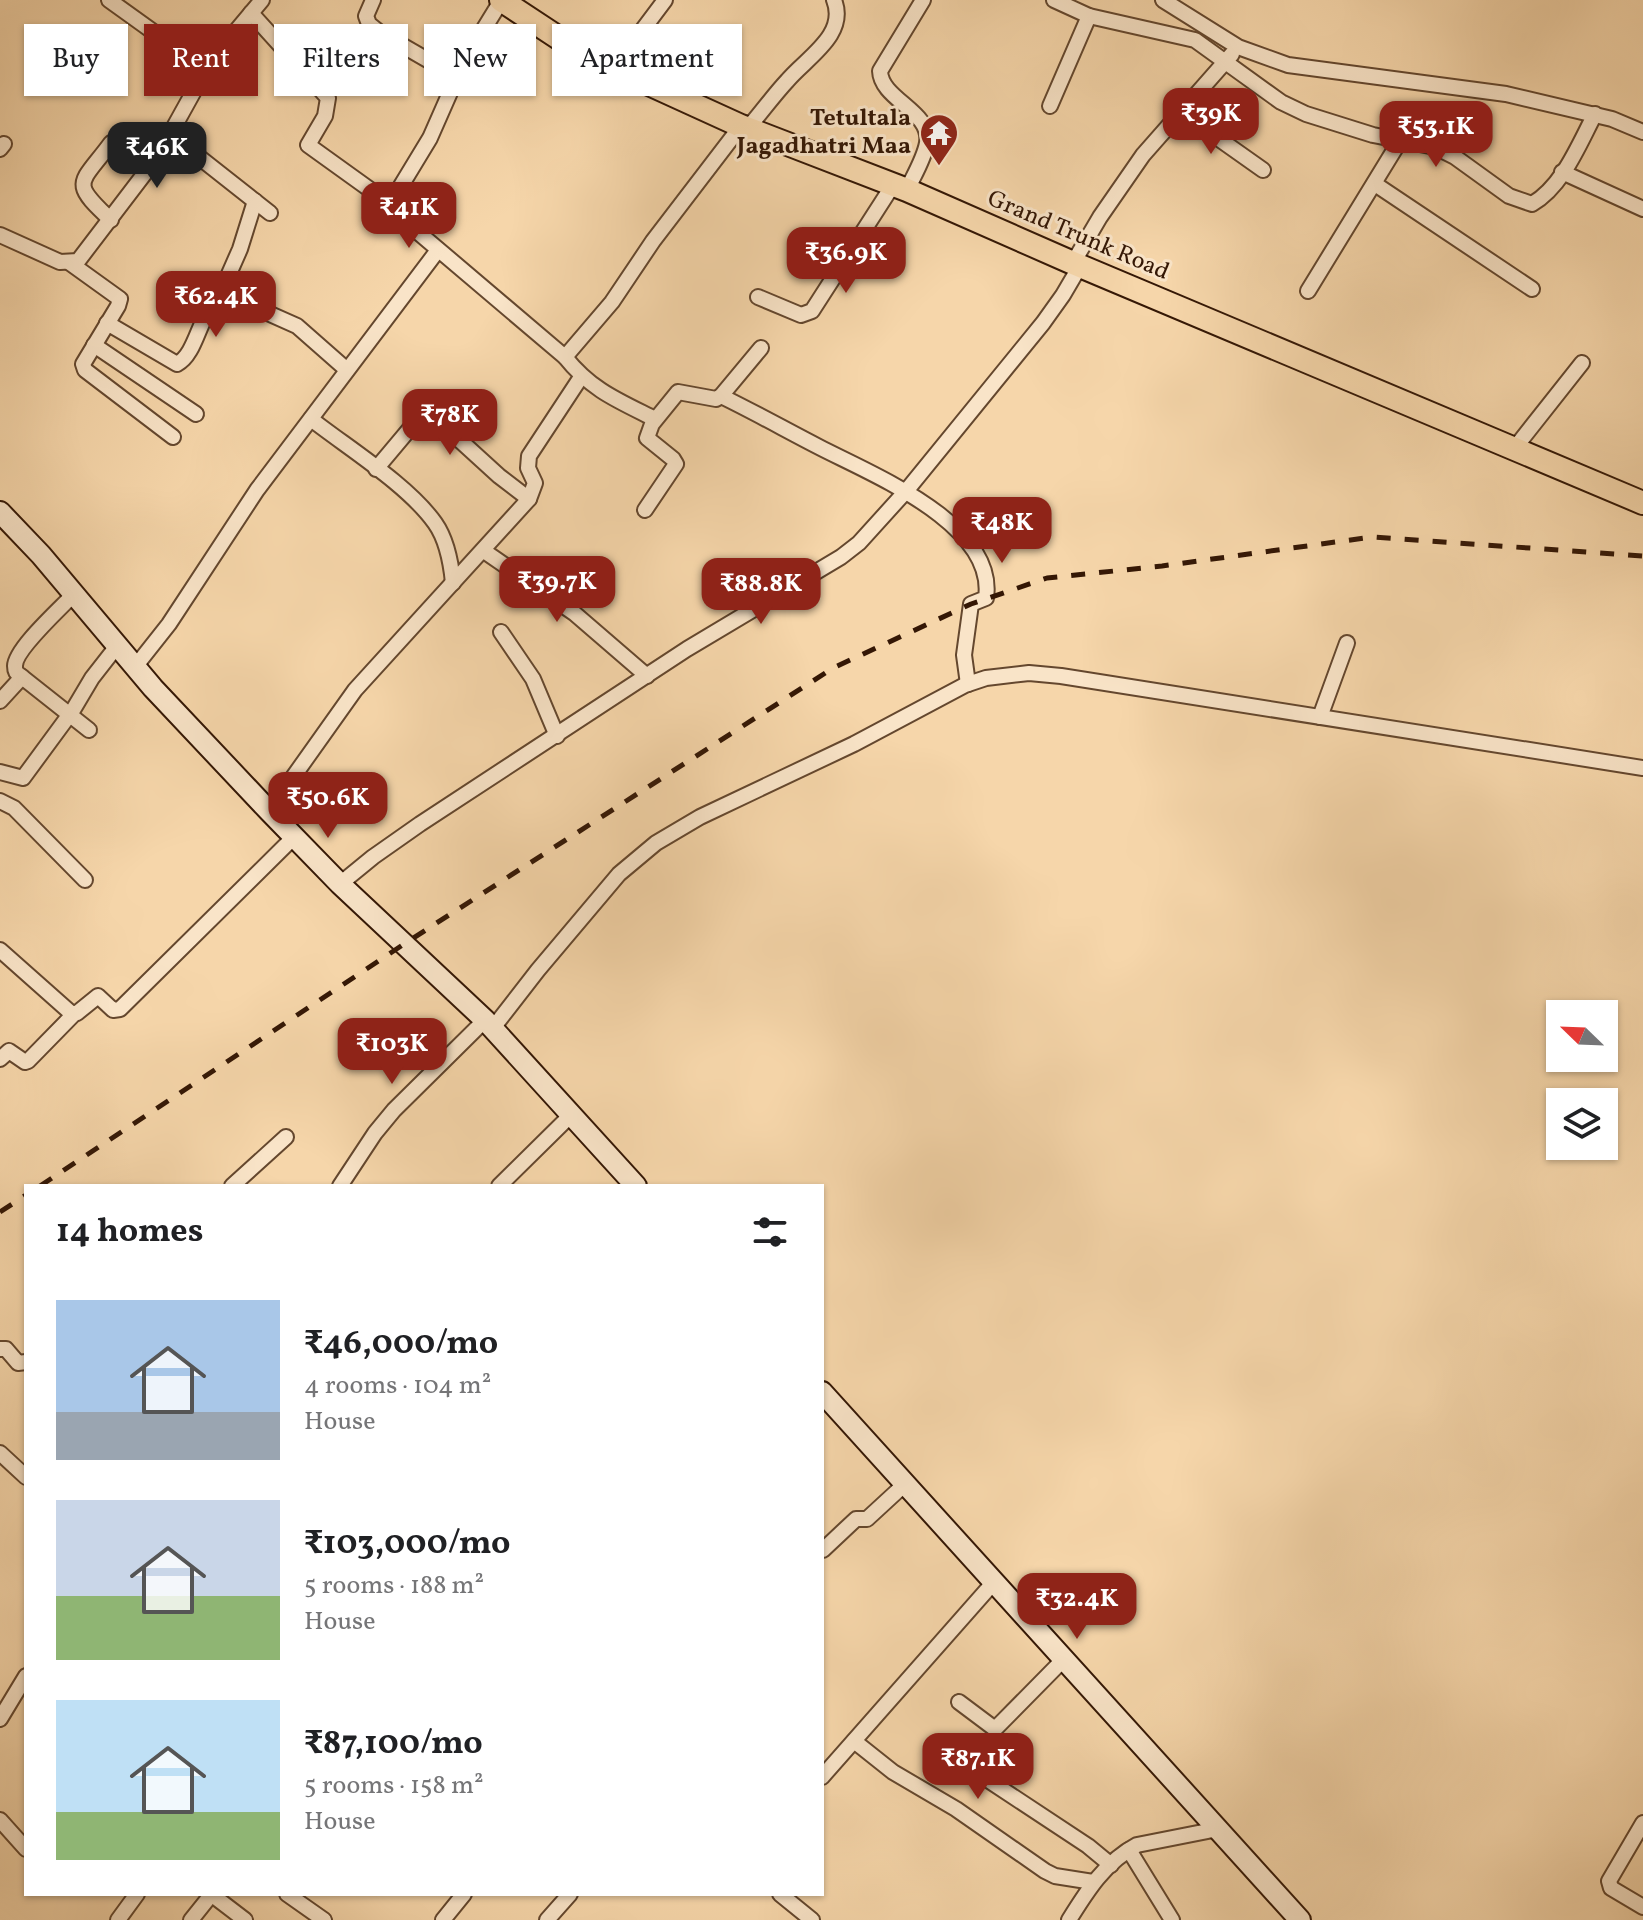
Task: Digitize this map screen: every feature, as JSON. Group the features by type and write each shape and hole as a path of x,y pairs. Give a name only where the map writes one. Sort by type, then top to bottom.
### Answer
{"main road":[{"name":"Grand Trunk Road","path":"501,0 552,34"},
{"name":"Grand Trunk Road","path":"675,96 744,128 900,187 1076,265 1643,503"}],"street":[{"path":"109,0 144,25"},
{"path":"242,24 262,0"},
{"path":"373,0 366,16 369,24 424,58"},
{"path":"487,24 501,0"},
{"path":"647,24 665,0"},
{"path":"565,357 612,302 653,241 744,128 829,38 837,17 834,0"},
{"path":"758,297 801,315 812,311 925,150 927,131 880,79 880,71 923,0"},
{"path":"1054,0 1089,16 1185,37 1209,48 1281,102 1306,114 1373,135 1421,143 1455,157 1523,203 1532,204 1540,199 1562,172 1595,114"},
{"path":"1163,0 1238,47 1288,65 1506,94 1595,114 1643,132"},
{"path":"251,13 328,98 325,116 308,145 390,204 393,211 565,357 581,377 601,392 655,419"},
{"path":"1050,106 1089,16"},
{"path":"340,884 408,832 737,618 841,557 859,543 907,490 1043,323 1063,295 1100,217 1135,167 1238,47"},
{"path":"0,235 60,262 78,261 171,135 191,96"},
{"path":"390,204 430,138 449,96"},
{"path":"1181,112 1263,170"},
{"path":"171,135 270,213"},
{"path":"1308,291 1401,139"},
{"path":"111,143 84,180 82,189 86,197 111,220"},
{"path":"1562,172 1643,209"},
{"path":"1375,184 1532,289"},
{"path":"107,323 177,364 184,361 218,299 240,249 255,201"},
{"path":"135,667 169,624 257,490 438,250"},
{"path":"70,263 120,299 83,364 85,370 173,437"},
{"path":"218,299 225,296 234,298 297,326 347,370"},
{"path":"94,345 196,414"},
{"path":"645,510 676,464 647,438 655,419 678,392 716,399 721,396 761,348"},
{"path":"1514,449 1582,363"},
{"path":"269,811 355,690 529,499 535,483 528,468 529,456 581,377"},
{"path":"721,396 907,490 960,532 981,561 988,586 986,598 971,604 964,655 968,684"},
{"path":"376,469 418,419 424,414 431,414 529,499"},
{"path":"311,419 416,501 435,524 450,561 453,583"},
{"path":"0,512 135,667 269,811 340,884 489,1024 634,1184"},
{"path":"484,551 574,613 647,676"},
{"path":"74,594 18,655 15,665 16,673 89,730"},
{"path":"501,632 533,679 557,736"},
{"path":"1320,717 1347,643"},
{"path":"0,772 23,778 117,646"},
{"path":"341,1184 394,1110 489,1024 619,874 656,843 700,817 854,744 947,693 986,678 1029,673 1061,676 1643,768"},
{"path":"0,701 22,677"},
{"path":"0,801 14,808 85,880"},
{"path":"0,1059 9,1051 28,1061 74,1014 98,996 113,1010 120,1009 294,837"},
{"path":"0,950 74,1014"},
{"path":"501,1184 571,1115"},
{"path":"234,1184 286,1137"},
{"path":"0,1349 6,1349 18,1363 24,1362"},
{"path":"824,1394 1300,1920"},
{"path":"3,1461 24,1476"},
{"path":"824,1549 856,1519 867,1519 905,1484"},
{"path":"824,1775 994,1582"},
{"path":"959,1702 995,1729 1064,1659"},
{"path":"0,1719 24,1683"},
{"path":"854,1741 919,1789 956,1809 1045,1871 1055,1876 1093,1882"},
{"path":"985,1778 1077,1838 1111,1865"},
{"path":"0,1820 24,1847"},
{"path":"1643,1823 1609,1881 1611,1888 1643,1907"},
{"path":"1069,1920 1093,1882 1137,1845 1218,1829"},
{"path":"1129,1850 1172,1920"},
{"path":"118,1920 136,1896"},
{"path":"191,1920 209,1896"},
{"path":"214,1896 245,1920"},
{"path":"290,1896 324,1920"},
{"path":"443,1920 462,1896"},
{"path":"547,1920 568,1896"},
{"path":"782,1896 812,1920"}],"railway":[{"path":"43,1184 404,944 833,668 971,604 1047,578 1162,566 1372,537 1643,556"},
{"path":"0,1212 24,1196"}],"place":[{"name":"Tetultala Jagadhatri Maa","path":"939,167"}]}
